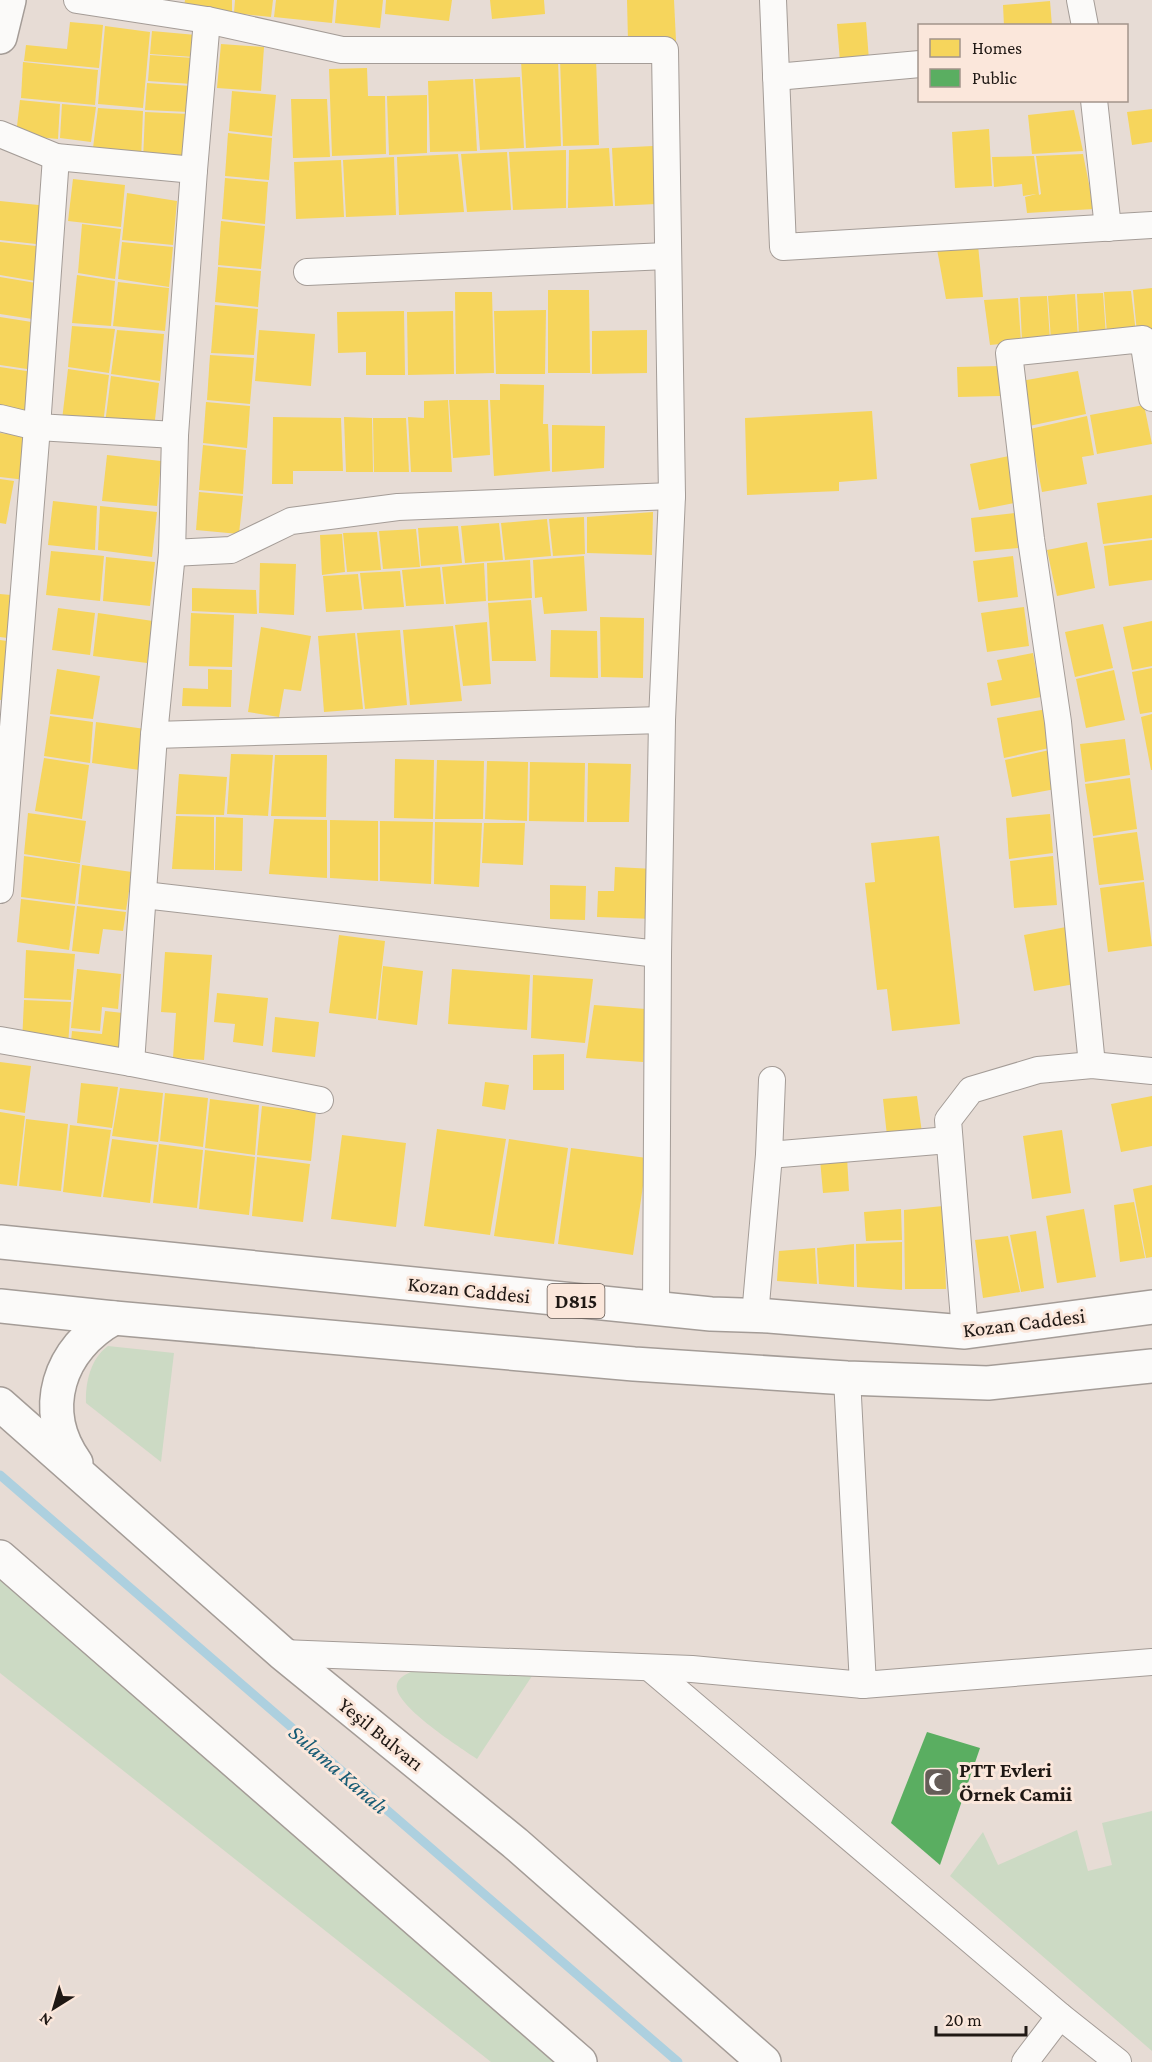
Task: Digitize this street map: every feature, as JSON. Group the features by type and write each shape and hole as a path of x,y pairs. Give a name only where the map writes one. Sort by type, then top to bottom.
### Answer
{"main road":[{"path":"0,37 9,0"},
{"name":"Kozan Caddesi","path":"0,1242 656,1309 964,1332 1152,1306"},
{"path":"0,1306 634,1364 848,1378 988,1383 1152,1366"},
{"path":"89,1481 65,1448 57,1422 58,1392 62,1375 70,1358 87,1337 114,1318"},
{"name":"Yeşil Bulvarı","path":"0,1404 282,1653 515,1844 764,2062"},
{"path":"0,1557 580,2062"}],"street":[{"path":"77,0 207,20 342,50 665,50 672,496 662,720 656,1309"},
{"path":"772,0 783,247 1152,225"},
{"path":"1080,0 1084,24"},
{"path":"131,1063 154,735 172,553 175,435 207,20"},
{"path":"776,77 918,64"},
{"path":"1094,102 1108,228"},
{"path":"0,134 56,157 194,170"},
{"path":"0,890 56,157"},
{"path":"307,272 667,256"},
{"path":"1092,1065 1058,722 1031,539 1009,353 1143,339 1152,398"},
{"path":"0,418 37,427 175,435"},
{"path":"172,553 231,550 291,521 398,507 672,496"},
{"path":"154,735 662,720"},
{"path":"144,895 658,954"},
{"path":"0,1040 320,1100"},
{"path":"964,1332 948,1120 971,1090 1038,1070 1092,1065 1152,1071"},
{"path":"755,1316 769,1155 772,1080"},
{"path":"769,1155 950,1140"},
{"path":"848,1378 863,1685"},
{"path":"282,1653 692,1670 863,1685 1152,1662"},
{"path":"650,1668 1060,2016 1118,2062"},
{"path":"1025,2062 1060,2016"}],"green space":[{"path":"108,1346 174,1353 161,1462 86,1403 90,1371 97,1357"},
{"path":"0,1573 561,2062 491,2062 0,1673"},
{"path":"424,1667 534,1673 477,1759 415,1714 398,1693 397,1684 401,1678"},
{"path":"1152,1811 1152,2051 950,1876 983,1832 998,1865 1077,1830 1088,1871 1112,1865 1102,1823"}],"building: Homes":[{"path":"185,0 232,0 232,13 184,8"},
{"path":"235,0 273,0 271,17 234,13"},
{"path":"276,0 334,0 332,23 274,17"},
{"path":"337,0 383,0 380,28 335,23"},
{"path":"386,0 452,0 449,21 385,14"},
{"path":"490,0 544,0 545,14 492,19"},
{"path":"627,0 674,0 676,41 628,41"},
{"path":"1050,1 1052,24 1004,24 1003,5"},
{"path":"70,22 103,25 99,68 24,61 26,45 67,49"},
{"path":"866,22 869,60 840,62 837,24"},
{"path":"105,26 150,32 143,108 98,104"},
{"path":"152,31 196,35 194,57 150,54"},
{"path":"221,44 264,47 261,91 217,88"},
{"path":"150,55 194,58 192,84 148,81"},
{"path":"596,58 599,145 563,146 560,59"},
{"path":"558,60 561,146 526,148 521,61"},
{"path":"23,62 98,70 95,105 21,98"},
{"path":"367,68 368,96 385,96 386,154 332,156 329,69"},
{"path":"520,77 524,148 480,150 475,79"},
{"path":"473,79 477,151 430,152 428,81"},
{"path":"147,83 191,86 189,112 145,110"},
{"path":"232,91 276,95 272,136 229,131"},
{"path":"427,95 427,153 389,155 387,96"},
{"path":"291,99 327,99 330,157 293,158"},
{"path":"20,100 60,104 58,139 16,135"},
{"path":"62,104 96,107 91,142 60,138"},
{"path":"98,108 143,111 141,160 92,156"},
{"path":"1152,109 1152,142 1132,145 1127,112"},
{"path":"1074,110 1083,151 1032,154 1028,115"},
{"path":"145,112 189,114 184,165 143,161"},
{"path":"989,129 992,186 955,188 952,132"},
{"path":"228,133 272,138 269,180 225,176"},
{"path":"653,146 656,204 615,206 612,148"},
{"path":"609,148 613,206 568,208 569,150"},
{"path":"566,150 566,208 513,210 509,152"},
{"path":"507,152 511,210 467,212 461,154"},
{"path":"458,154 464,212 399,215 397,157"},
{"path":"1083,154 1094,209 1027,213 1025,197 1036,194 1023,196 1022,184 994,187 992,157 1034,156 1039,195 1041,194 1036,156"},
{"path":"394,157 396,215 346,217 343,160"},
{"path":"341,160 344,217 296,219 294,162"},
{"path":"225,178 268,182 265,224 222,219"},
{"path":"73,179 125,185 121,227 68,221"},
{"path":"127,193 177,201 173,245 122,240"},
{"path":"0,201 48,206 45,245 0,240"},
{"path":"221,221 265,226 261,269 218,265"},
{"path":"82,224 121,229 115,279 78,273"},
{"path":"0,242 45,247 41,282 0,275"},
{"path":"122,242 173,247 169,287 118,279"},
{"path":"978,245 983,297 946,299 937,249"},
{"path":"218,267 261,271 258,307 215,302"},
{"path":"77,275 115,281 111,326 72,323"},
{"path":"0,277 42,284 39,320 0,314"},
{"path":"118,282 169,288 165,331 113,326"},
{"path":"1152,288 1152,332 1137,333 1133,290"},
{"path":"548,290 589,290 590,373 548,373"},
{"path":"1131,291 1136,333 1107,335 1104,292"},
{"path":"455,292 492,292 494,373 456,374"},
{"path":"1103,293 1106,336 1079,338 1077,294"},
{"path":"1075,294 1078,338 1051,340 1048,296"},
{"path":"1047,296 1050,340 1022,342 1020,297"},
{"path":"1018,298 1021,342 990,345 984,300"},
{"path":"215,305 258,309 254,355 211,353"},
{"path":"546,310 545,374 496,374 494,311"},
{"path":"404,311 405,375 366,375 366,352 338,353 337,312"},
{"path":"453,311 454,374 408,375 407,312"},
{"path":"0,317 38,323 34,370 0,365"},
{"path":"72,326 115,329 109,373 68,367"},
{"path":"117,330 164,334 160,381 111,374"},
{"path":"259,330 315,334 311,386 255,381"},
{"path":"647,330 647,373 592,374 592,331"},
{"path":"210,355 254,358 250,404 207,400"},
{"path":"999,366 1000,396 958,397 957,367"},
{"path":"0,367 33,372 30,413 0,410"},
{"path":"68,369 109,375 103,424 62,420"},
{"path":"1078,371 1086,414 1029,426 1021,381"},
{"path":"111,376 159,383 154,429 105,424"},
{"path":"500,384 544,385 543,424 548,424 550,471 494,476 490,400 500,400"},
{"path":"448,400 452,472 411,472 408,417 424,418 424,401"},
{"path":"449,400 488,400 490,455 453,458"},
{"path":"206,402 250,406 247,448 203,443"},
{"path":"1144,405 1152,444 1097,454 1090,415"},
{"path":"872,411 877,479 839,482 839,491 747,495 745,418"},
{"path":"1087,416 1094,455 1082,457 1087,484 1042,492 1030,429"},
{"path":"273,417 341,418 343,471 293,471 293,484 272,484"},
{"path":"344,417 372,418 373,472 346,472"},
{"path":"373,418 406,418 409,472 374,472"},
{"path":"552,425 605,426 604,468 552,472"},
{"path":"0,433 32,437 26,480 0,477"},
{"path":"203,445 246,450 243,494 199,490"},
{"path":"107,455 161,461 157,506 102,501"},
{"path":"1009,456 1019,502 979,510 970,464"},
{"path":"0,479 14,481 6,524 0,523"},
{"path":"199,492 243,496 239,534 196,530"},
{"path":"1152,495 1152,538 1103,544 1097,503"},
{"path":"53,501 97,506 95,550 48,545"},
{"path":"100,506 157,512 152,557 98,550"},
{"path":"653,512 652,555 587,553 587,517"},
{"path":"1015,513 1018,548 975,552 971,518"},
{"path":"584,517 585,554 553,556 549,519"},
{"path":"547,519 551,556 505,560 501,523"},
{"path":"499,523 503,560 465,563 461,526"},
{"path":"458,526 462,563 421,566 418,528"},
{"path":"416,529 420,567 383,569 379,531"},
{"path":"377,532 381,570 347,572 343,533"},
{"path":"342,534 345,572 322,575 320,535"},
{"path":"1152,540 1152,580 1109,586 1104,546"},
{"path":"1087,542 1095,588 1057,596 1047,550"},
{"path":"51,551 104,556 100,601 46,595"},
{"path":"584,556 587,611 544,614 542,597 535,598 533,560"},
{"path":"1013,556 1018,597 978,602 973,561"},
{"path":"106,557 155,562 150,606 103,601"},
{"path":"530,560 532,598 488,601 487,563"},
{"path":"260,563 296,564 294,615 259,613"},
{"path":"484,563 486,601 446,604 442,567"},
{"path":"440,567 444,604 406,606 402,570"},
{"path":"400,571 404,607 364,609 360,573"},
{"path":"358,574 362,610 326,612 323,576"},
{"path":"192,588 256,590 257,614 192,611"},
{"path":"0,594 11,595 8,638 0,637"},
{"path":"531,600 536,661 492,661 488,603"},
{"path":"1024,607 1029,646 987,652 981,613"},
{"path":"58,608 95,613 90,655 52,650"},
{"path":"98,613 153,621 147,663 93,656"},
{"path":"191,613 234,615 232,667 189,666"},
{"path":"600,617 644,618 643,678 601,677"},
{"path":"1152,621 1152,666 1132,670 1123,627"},
{"path":"487,622 491,684 463,686 455,625"},
{"path":"1103,624 1113,668 1075,677 1065,632"},
{"path":"453,626 462,701 410,705 403,630"},
{"path":"261,627 311,636 301,691 284,689 279,717 248,712"},
{"path":"400,630 407,705 365,709 357,633"},
{"path":"551,630 597,631 598,678 550,677"},
{"path":"355,633 363,709 324,712 318,636"},
{"path":"0,640 7,641 3,700 0,700"},
{"path":"1033,653 1041,697 991,706 987,683 1002,680 997,660"},
{"path":"1152,668 1152,712 1140,714 1132,672"},
{"path":"57,669 100,676 93,719 50,714"},
{"path":"208,669 232,670 231,707 182,706 183,688 208,689"},
{"path":"1114,670 1125,720 1086,728 1076,679"},
{"path":"1047,709 1054,747 1004,758 997,718"},
{"path":"1152,714 1152,770 1151,770 1141,717"},
{"path":"50,716 93,722 90,763 44,756"},
{"path":"96,722 152,730 146,771 92,763"},
{"path":"1125,739 1130,775 1085,782 1080,744"},
{"path":"1054,749 1061,788 1012,797 1005,760"},
{"path":"231,754 273,755 268,816 227,814"},
{"path":"275,755 327,755 326,817 271,816"},
{"path":"44,758 89,765 82,819 35,811"},
{"path":"395,759 434,760 433,819 394,818"},
{"path":"437,760 484,761 483,819 435,819"},
{"path":"487,761 528,762 527,821 485,819"},
{"path":"530,762 585,763 584,822 529,821"},
{"path":"588,763 631,764 629,822 587,822"},
{"path":"179,774 227,777 224,815 176,814"},
{"path":"1130,778 1137,829 1093,836 1085,784"},
{"path":"28,813 86,821 80,863 24,854"},
{"path":"1050,814 1053,853 1009,859 1006,818"},
{"path":"176,816 214,817 214,870 172,869"},
{"path":"216,817 243,818 242,871 215,870"},
{"path":"274,819 327,820 327,878 269,874"},
{"path":"330,820 378,821 378,881 330,878"},
{"path":"380,821 433,822 431,884 380,881"},
{"path":"435,822 482,823 479,887 434,884"},
{"path":"484,823 525,823 523,865 482,863"},
{"path":"1137,832 1144,880 1099,885 1093,838"},
{"path":"939,836 960,1024 892,1031 887,989 877,990 865,883 875,882 871,843"},
{"path":"24,856 80,864 75,904 21,897"},
{"path":"1053,856 1057,905 1014,908 1010,861"},
{"path":"82,865 132,872 126,910 78,904"},
{"path":"615,867 655,869 654,919 597,917 598,891 614,891"},
{"path":"1144,882 1152,946 1108,952 1100,888"},
{"path":"550,885 586,886 585,920 550,919"},
{"path":"21,899 75,906 69,950 17,942"},
{"path":"77,906 126,912 123,931 103,929 99,954 72,951"},
{"path":"1066,927 1075,984 1034,991 1024,935"},
{"path":"339,935 385,941 376,1019 329,1013"},
{"path":"26,950 75,954 71,1000 24,998"},
{"path":"165,952 212,955 204,1060 173,1058 176,1013 161,1012"},
{"path":"383,966 423,971 417,1025 378,1020"},
{"path":"77,969 121,974 118,1009 102,1007 100,1031 71,1028"},
{"path":"452,969 530,975 527,1030 448,1024"},
{"path":"533,975 593,979 585,1043 531,1038"},
{"path":"217,993 268,998 263,1046 233,1042 235,1024 214,1022"},
{"path":"24,1000 71,1002 68,1046 22,1043"},
{"path":"594,1005 646,1009 643,1062 586,1058"},
{"path":"105,1011 132,1014 127,1059 70,1052 72,1031 102,1034"},
{"path":"275,1017 319,1022 315,1057 272,1052"},
{"path":"564,1054 564,1090 533,1090 533,1055"},
{"path":"0,1062 31,1066 25,1113 0,1109"},
{"path":"485,1082 509,1085 505,1110 482,1106"},
{"path":"81,1083 118,1087 112,1128 77,1123"},
{"path":"120,1088 163,1093 158,1142 112,1136"},
{"path":"165,1093 208,1098 203,1147 160,1141"},
{"path":"917,1096 922,1133 887,1136 883,1099"},
{"path":"1152,1096 1152,1146 1121,1152 1111,1104"},
{"path":"210,1099 259,1105 255,1155 205,1148"},
{"path":"262,1106 316,1112 311,1161 257,1155"},
{"path":"0,1112 25,1116 17,1186 0,1184"},
{"path":"26,1119 68,1124 61,1191 19,1186"},
{"path":"70,1125 111,1130 101,1197 63,1192"},
{"path":"437,1129 506,1139 490,1235 424,1226"},
{"path":"1062,1130 1071,1193 1032,1199 1023,1136"},
{"path":"342,1135 406,1143 396,1227 331,1219"},
{"path":"112,1139 157,1145 150,1203 103,1197"},
{"path":"509,1139 568,1148 554,1244 494,1236"},
{"path":"159,1144 203,1150 197,1208 153,1203"},
{"path":"571,1148 647,1158 633,1255 558,1244"},
{"path":"205,1150 255,1157 249,1215 199,1209"},
{"path":"257,1157 310,1164 303,1222 252,1216"},
{"path":"847,1157 849,1191 823,1193 820,1159"},
{"path":"1152,1185 1152,1257 1146,1258 1133,1189"},
{"path":"1134,1202 1145,1258 1120,1262 1114,1205"},
{"path":"943,1206 946,1289 905,1289 904,1210"},
{"path":"901,1209 902,1240 866,1241 864,1212"},
{"path":"1084,1209 1096,1277 1057,1283 1046,1216"},
{"path":"1036,1231 1044,1288 1021,1292 1010,1235"},
{"path":"1008,1236 1020,1292 983,1298 975,1240"},
{"path":"902,1242 902,1290 857,1287 856,1244"},
{"path":"854,1244 854,1287 819,1284 817,1248"},
{"path":"815,1248 817,1284 777,1281 779,1251"}],"building: Public":[{"name":"PTT Evleri Örnek Camii","path":"927,1732 980,1748 940,1865 891,1823"}],"waterway":[{"name":"Sulama Kanalı","path":"0,1475 678,2062"}],"place":[{"name":"PTT Evleri Örnek Camii","path":"938,1782"}]}
